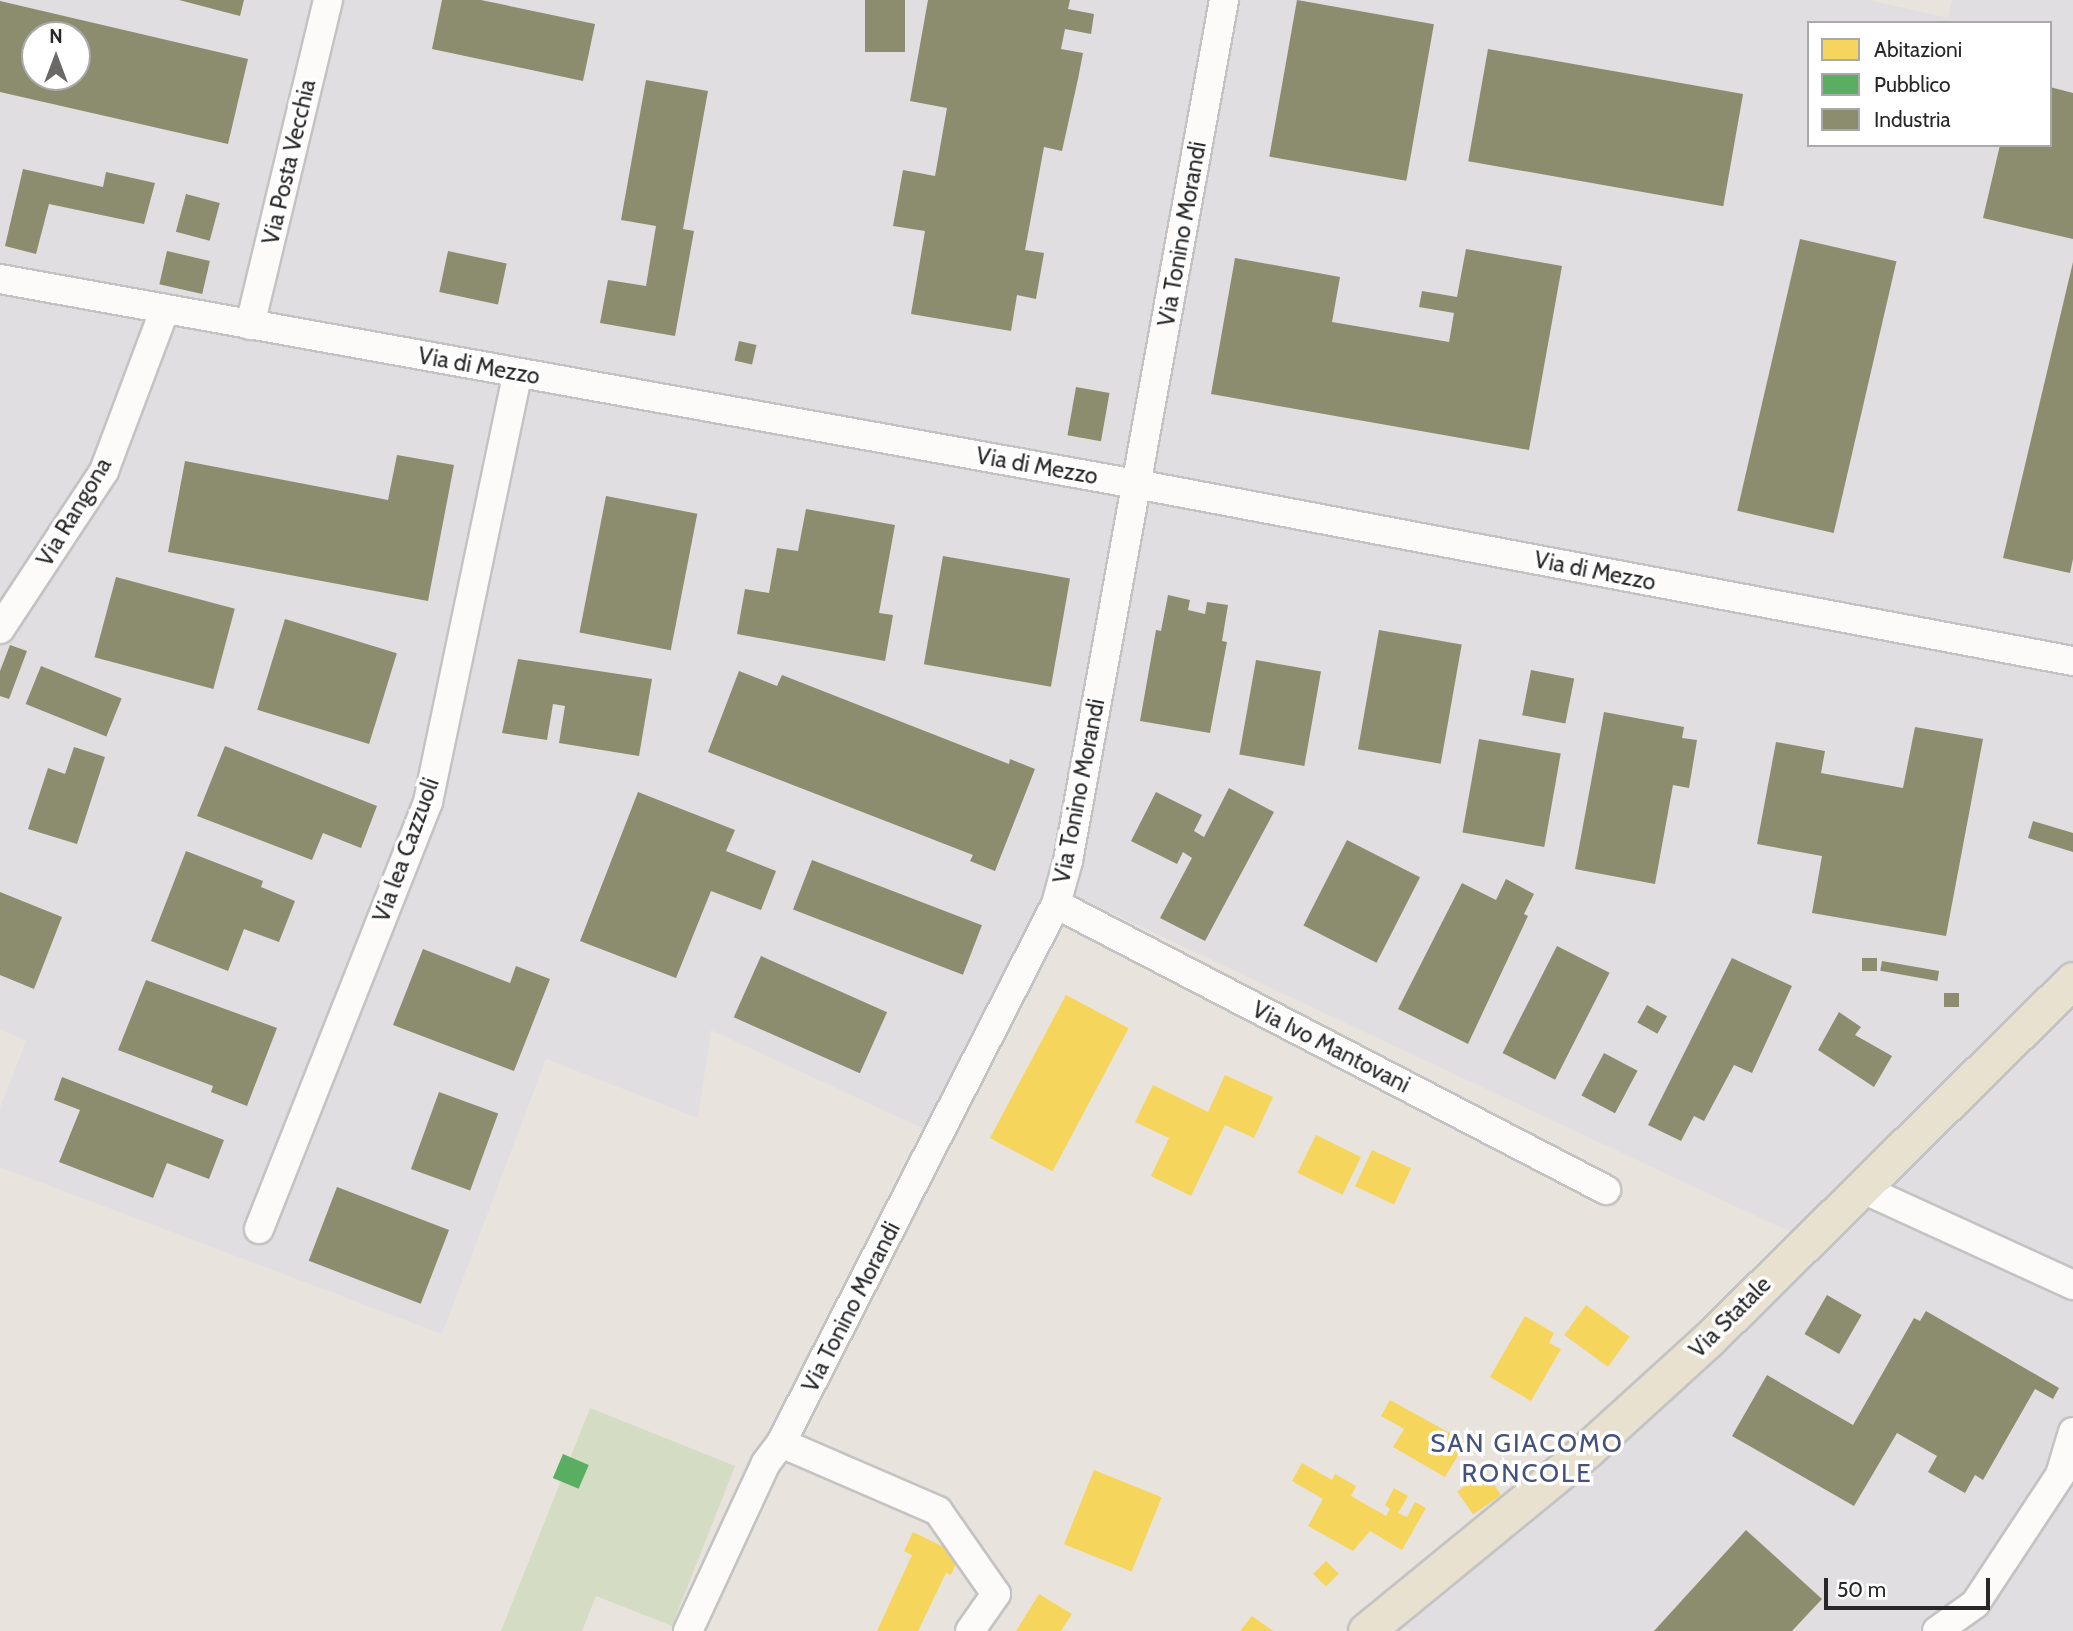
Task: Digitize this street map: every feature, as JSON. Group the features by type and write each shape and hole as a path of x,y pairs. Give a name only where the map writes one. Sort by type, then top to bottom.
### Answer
{"main road":[{"name":"Via Statale","path":"1366,1631 1587,1450 1709,1339 2073,980"}],"street":[{"name":"Via Posta Vecchia","path":"250,325 328,0"},
{"name":"Via Tonino Morandi","path":"688,1631 766,1463 781,1443 1056,904 1068,861 1224,0"},
{"name":"Via di Mezzo","path":"0,279 1136,484 2073,661"},
{"name":"Via Rangona","path":"3,620 104,471 164,309"},
{"name":"Via lea Cazzuoli","path":"259,1229 428,802 518,373"},
{"name":"Via Ivo Mantovani","path":"1056,904 1606,1190"},
{"path":"1861,1188 2073,1285"},
{"path":"1937,1631 1975,1604 2060,1475 2073,1432"},
{"path":"781,1443 938,1511 996,1594 970,1631"}],"shaded area":[{"path":"0,0 1869,0 1948,18 1952,0 2073,0 2073,1631 1411,1631 1392,1614 1807,1240 1048,883 924,1129 711,1030 698,1118 546,1059 442,1334 0,1167 0,1108 26,1041 0,1029"}],"green space":[{"path":"590,1408 735,1466 672,1626 596,1596 582,1631 501,1631"}],"building: Abitazioni":[{"path":"1066,995 1129,1028 1053,1171 990,1138"},
{"path":"1225,1075 1273,1097 1254,1138 1225,1125 1191,1196 1151,1176 1169,1138 1135,1122 1153,1085 1208,1112"},
{"path":"1316,1135 1361,1157 1343,1195 1298,1173"},
{"path":"1372,1150 1411,1168 1394,1204 1355,1186"},
{"path":"1586,1305 1630,1337 1608,1367 1564,1335"},
{"path":"1525,1316 1554,1333 1549,1343 1561,1349 1531,1401 1490,1377"},
{"path":"1390,1400 1466,1442 1445,1477 1393,1447 1404,1429 1381,1416"},
{"path":"1302,1463 1332,1480 1335,1474 1356,1486 1351,1496 1386,1516 1390,1509 1385,1505 1394,1488 1408,1496 1398,1513 1407,1517 1415,1502 1426,1508 1402,1550 1370,1531 1353,1551 1308,1526 1323,1499 1292,1481"},
{"path":"1094,1470 1162,1497 1132,1572 1064,1544"},
{"path":"1485,1472 1501,1495 1473,1514 1457,1492"},
{"path":"913,1532 960,1555 951,1575 946,1573 918,1631 877,1631 912,1555 904,1551"},
{"path":"1326,1561 1339,1574 1326,1586 1313,1574"},
{"path":"1039,1594 1072,1614 1061,1631 1016,1631"},
{"path":"1252,1616 1273,1631 1240,1631"}],"building: Pubblico":[{"path":"563,1454 589,1465 579,1489 553,1478"}],"building: Industria":[{"path":"179,0 244,0 240,16"},
{"path":"442,0 481,0 595,24 583,81 432,49"},
{"path":"865,0 905,0 905,52 865,52"},
{"path":"928,0 1070,0 1068,9 1094,14 1091,34 1065,29 1061,49 1083,53 1062,151 1044,147 1025,250 1044,253 1036,299 1017,295 1011,331 911,314 925,231 893,226 903,170 935,176 947,108 910,101"},
{"path":"1297,0 1434,24 1406,181 1269,157"},
{"path":"0,1 86,21 21,21 21,91 91,91 91,22 248,59 228,144 0,92"},
{"path":"1488,49 1743,94 1723,206 1468,161"},
{"path":"646,80 708,91 683,229 694,231 675,336 600,323 608,280 646,286 656,226 621,220"},
{"path":"2052,88 2073,93 2073,239 1983,218 2000,147 2052,147"},
{"path":"23,169 103,187 106,172 155,183 144,224 49,204 36,254 5,246"},
{"path":"186,194 220,203 210,241 176,232"},
{"path":"1800,239 1896,261 1834,533 1737,511"},
{"path":"1466,249 1562,266 1529,450 1211,394 1235,258 1340,277 1332,322 1449,342 1454,313 1419,307 1422,291 1457,297"},
{"path":"167,251 210,261 202,294 159,284"},
{"path":"448,251 507,263 498,305 439,292"},
{"path":"2073,262 2073,559 2070,573 2003,558"},
{"path":"739,341 757,345 752,365 735,360"},
{"path":"1076,387 1109,393 1101,441 1067,435"},
{"path":"397,455 454,465 428,601 168,552 185,461 388,500"},
{"path":"606,496 697,514 671,650 579,632"},
{"path":"806,509 895,525 879,613 893,615 885,661 737,634 745,589 769,593 777,548 798,551"},
{"path":"943,556 1070,578 1051,687 924,664"},
{"path":"116,577 235,609 213,689 95,657"},
{"path":"1168,595 1190,600 1188,610 1205,614 1207,602 1228,605 1222,641 1227,642 1210,733 1140,721 1156,630 1161,631"},
{"path":"285,619 397,653 369,744 257,710"},
{"path":"1379,630 1462,645 1441,764 1358,749"},
{"path":"10,645 27,651 9,699 0,696 0,671"},
{"path":"518,659 652,679 639,756 559,743 565,706 553,704 547,740 502,733"},
{"path":"1256,660 1321,671 1304,766 1239,755"},
{"path":"41,666 122,699 106,737 26,704"},
{"path":"1531,670 1574,678 1565,724 1522,715"},
{"path":"739,671 777,686 782,675 1009,764 1010,759 1035,769 995,871 970,861 973,855 708,752"},
{"path":"1604,712 1684,727 1682,738 1697,740 1689,788 1673,785 1655,884 1575,869"},
{"path":"1915,727 1983,739 1946,936 1812,913 1822,856 1757,844 1776,742 1825,751 1821,773 1903,788"},
{"path":"1479,739 1561,753 1544,847 1463,833"},
{"path":"225,746 377,806 361,848 323,833 312,860 197,816"},
{"path":"74,747 105,757 77,844 28,829 48,768 65,774"},
{"path":"1229,788 1274,812 1205,941 1160,918 1192,858 1183,852 1177,864 1131,841 1156,792 1202,815 1194,831 1204,837"},
{"path":"638,792 735,830 726,851 776,871 761,910 711,891 676,978 580,941"},
{"path":"2033,821 2073,833 2073,852 2028,838"},
{"path":"1347,840 1420,877 1376,963 1303,926"},
{"path":"186,851 263,881 261,887 295,901 279,942 244,929 228,971 151,941"},
{"path":"812,860 982,925 963,975 793,909"},
{"path":"1506,879 1534,894 1524,914 1528,916 1468,1044 1398,1009 1462,883 1496,900"},
{"path":"0,892 62,917 34,989 0,975"},
{"path":"1557,946 1610,973 1555,1080 1503,1053"},
{"path":"423,949 510,983 516,966 550,979 514,1071 393,1025"},
{"path":"761,956 887,1012 860,1073 734,1017"},
{"path":"1732,958 1792,986 1752,1073 1734,1065 1704,1121 1694,1116 1681,1141 1648,1125"},
{"path":"1862,958 1877,958 1877,971 1862,971"},
{"path":"1882,961 1939,971 1937,981 1880,971"},
{"path":"146,980 277,1028 247,1106 211,1092 213,1086 118,1050"},
{"path":"1944,993 1959,993 1959,1007 1944,1007"},
{"path":"1647,1005 1667,1016 1657,1034 1637,1022"},
{"path":"1839,1012 1861,1027 1855,1035 1892,1056 1874,1087 1818,1050"},
{"path":"1604,1053 1638,1071 1615,1113 1581,1095"},
{"path":"62,1077 224,1140 209,1179 167,1163 153,1198 59,1162 80,1110 54,1100"},
{"path":"439,1092 498,1114 470,1191 411,1169"},
{"path":"337,1187 449,1230 421,1304 309,1261"},
{"path":"1827,1295 1862,1315 1839,1354 1804,1334"},
{"path":"1926,1311 2059,1388 2053,1399 2035,1389 1983,1480 1975,1475 1965,1493 1928,1472 1937,1456 1897,1433 1854,1506 1732,1436 1767,1375 1853,1425 1914,1318 1920,1321"},
{"path":"1746,1530 1822,1599 1792,1631 1654,1631"}],"district":[{"name":"SAN GIACOMO RONCOLE","path":"1527,1459"}]}
